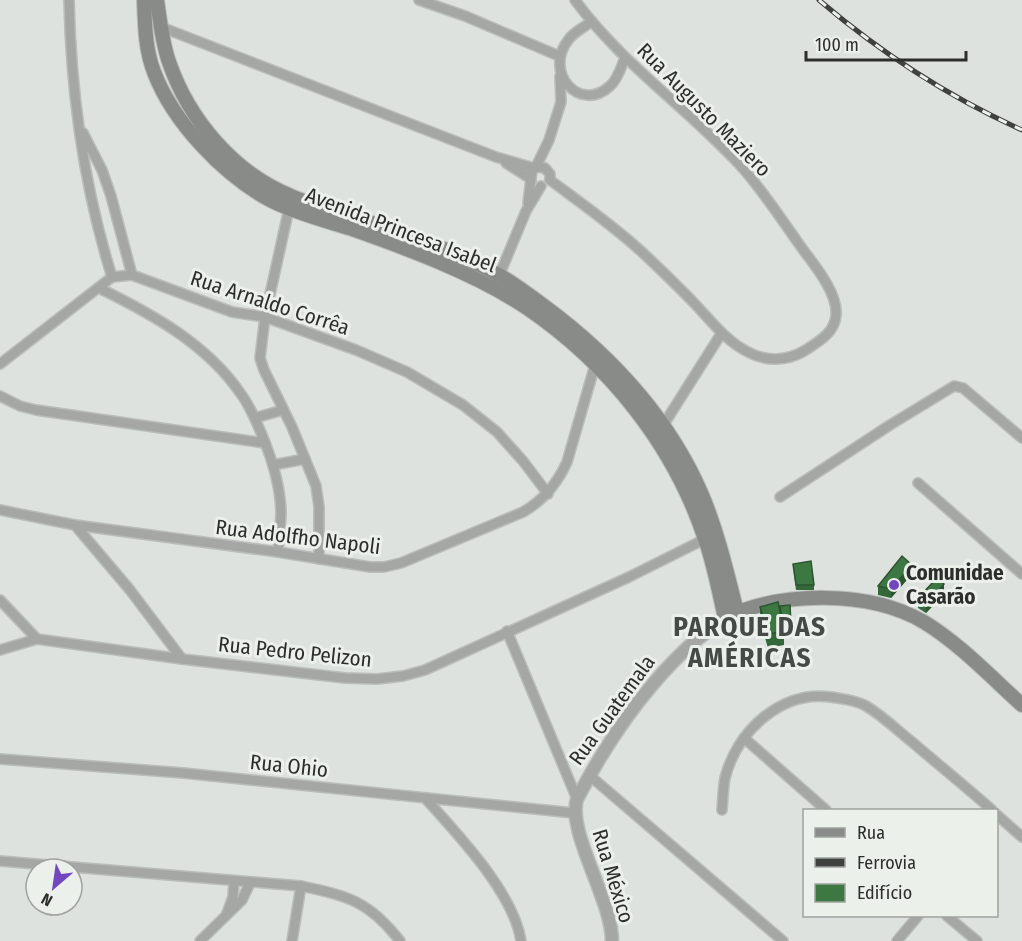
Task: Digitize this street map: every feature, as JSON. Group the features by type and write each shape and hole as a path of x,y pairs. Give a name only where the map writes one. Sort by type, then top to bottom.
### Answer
{"main road":[{"name":"Avenida Princesa Isabel","path":"144,0 145,36 153,71 165,95 183,122 226,169 246,185 290,203 407,235 497,282 564,321 640,395 664,424 702,494 731,615"},
{"name":"Avenida Princesa Isabel","path":"157,0 168,60 191,109 225,151 290,203"},
{"name":"Avenida Princesa Isabel","path":"497,282 595,365 638,412 655,435 711,537"},
{"name":"Rua Guatemala","path":"731,615 773,601 809,597 843,599 887,607 926,623 1022,705"}],"street":[{"path":"0,364 112,277 90,199 72,74 69,0"},
{"path":"419,0 465,16 559,56"},
{"name":"Rua Augusto Maziero","path":"496,157 539,183 585,206 642,252 694,303 721,334 748,352 762,358 777,359 796,356 820,341 835,322 835,303 822,277 739,164 625,57 591,22 575,0"},
{"path":"539,183 531,173 549,140 561,102 559,56 568,40 591,22"},
{"path":"161,27 496,157 535,168 543,167 547,170"},
{"path":"561,102 569,95 603,92 611,86 625,57"},
{"path":"560,73 564,82 573,90 583,94"},
{"path":"80,126 102,170 132,275"},
{"path":"497,282 539,183 550,174 547,170 549,140"},
{"path":"290,203 265,317 260,358 316,486 319,507 319,559"},
{"name":"Rua Arnaldo Corrêa","path":"112,277 132,275 232,312 265,317 356,350 407,372 463,405 497,432 548,494"},
{"path":"99,288 147,311 192,342 228,376 242,395 255,418 273,465 281,511 278,552"},
{"path":"664,424 721,334"},
{"name":"Rua Adolfho Napoli","path":"0,510 75,525 278,552 370,567 401,563 523,512 548,494 567,462 595,365"},
{"path":"780,498 890,425 954,386 963,388 1022,438"},
{"path":"0,396 36,410 265,443"},
{"path":"255,418 283,410"},
{"path":"273,465 305,459"},
{"path":"918,483 1022,574"},
{"path":"75,525 130,590 182,659"},
{"name":"Rua Pedro Pelizon","path":"37,639 345,678 377,679 403,676 425,669 629,577 711,537"},
{"path":"0,650 37,639 2,604"},
{"name":"Rua Guatemala","path":"575,818 577,799 589,775 608,745 662,674 687,648 731,615"},
{"path":"507,631 577,799"},
{"path":"722,810 727,773 744,738 762,717 782,704 801,697 823,696 864,704 991,809"},
{"path":"744,738 825,809"},
{"name":"Rua Ohio","path":"0,759 183,773 426,799 575,818"},
{"path":"589,775 783,941"},
{"path":"426,799 468,846 511,907 521,941"},
{"path":"998,816 1022,837"},
{"name":"Rua México","path":"575,818 609,918 612,941"},
{"path":"0,861 301,886 356,900 370,910 400,941"},
{"path":"225,918 233,897 234,882"},
{"path":"200,941 242,900 250,883"},
{"path":"292,941 301,886"},
{"path":"897,941 916,917"},
{"path":"949,917 977,941"}],"building":[{"path":"902,556 912,565 891,589 878,586"},
{"path":"811,561 814,585 796,585 793,564"},
{"path":"937,578 944,584 926,604 918,598"},
{"path":"778,602 784,631 768,634 760,607"},
{"path":"790,605 791,623 783,624 780,606"}],"railway":[{"path":"819,0 866,38 916,72 967,103 1022,130"}],"place":[{"name":"Comunidae Casarão","path":"894,585"}],"district":[{"name":"PARQUE DAS AMÉRICAS","path":"750,642"}]}
